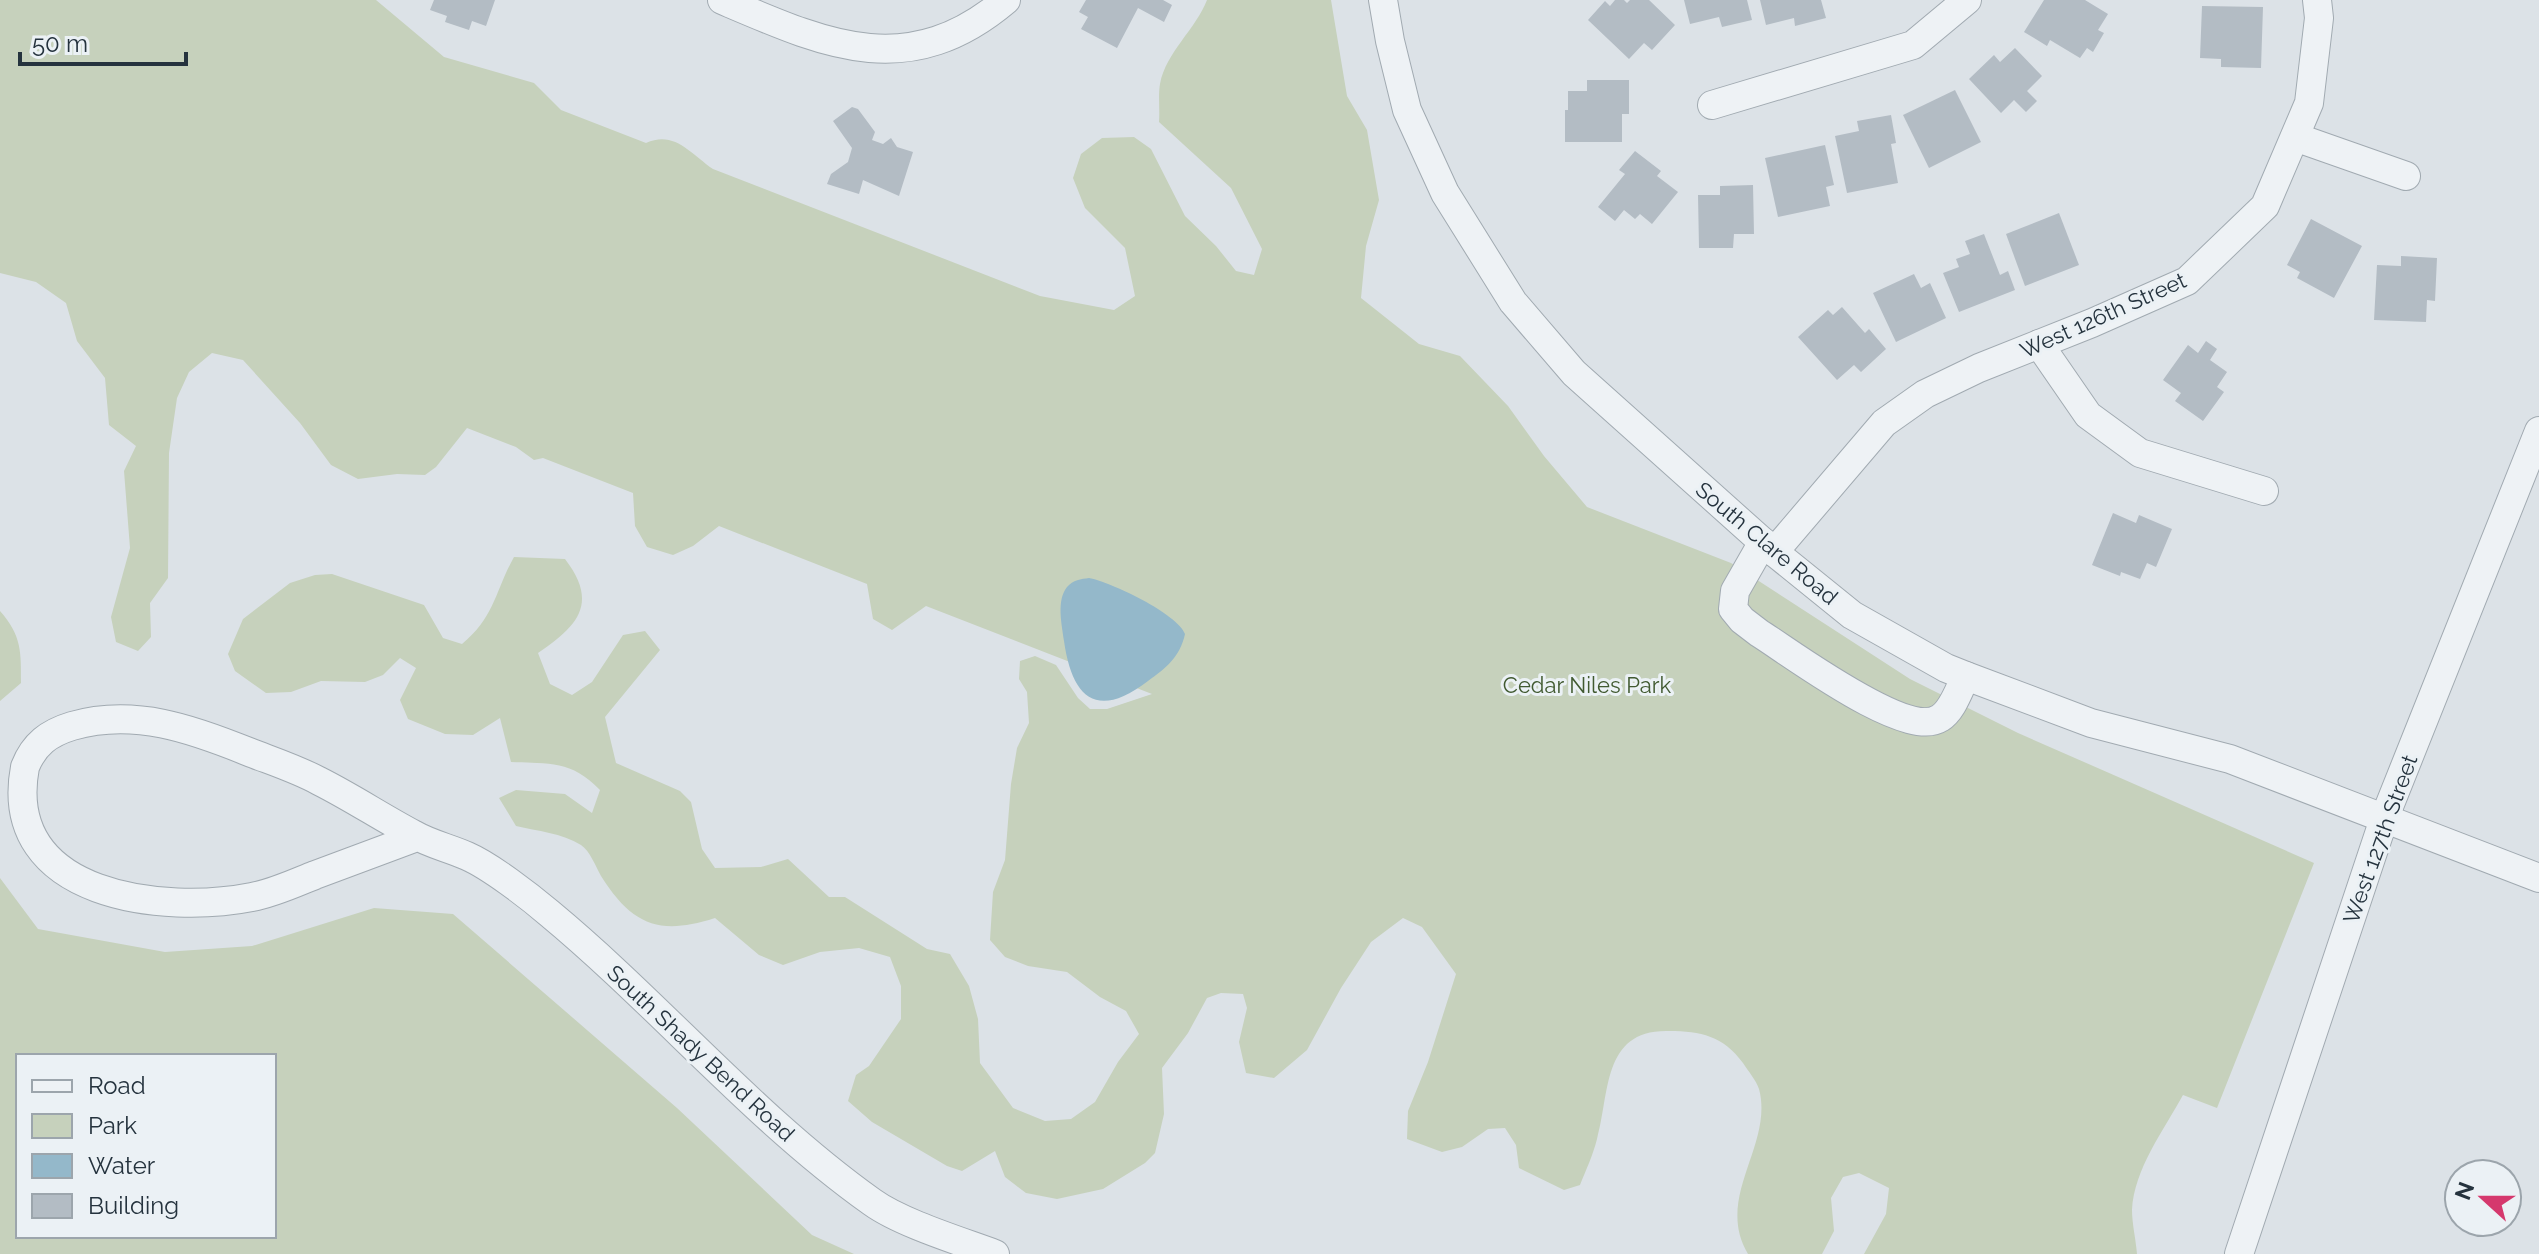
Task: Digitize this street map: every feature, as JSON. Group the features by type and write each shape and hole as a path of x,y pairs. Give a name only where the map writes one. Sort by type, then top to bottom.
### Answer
{"street":[{"path":"722,0 824,41 861,48 901,48 934,41 960,30 1006,0"},
{"name":"South Clare Road","path":"1383,0 1407,110 1445,193 1513,302 1574,373 1768,547 1852,615 1966,676 2091,723 2230,759 2539,878"},
{"path":"1712,105 1913,45 1967,0"},
{"name":"West 126th Street","path":"1966,676 1951,705 1939,719 1929,722 1907,720 1872,705 1759,633 1733,609 1735,591 1768,547 1884,423 1925,394 1979,368 2187,281 2265,206 2309,103 2319,18 2317,0"},
{"path":"2295,137 2406,176"},
{"path":"2039,344 2088,415 2140,453 2264,491"},
{"name":"West 127th Street","path":"2239,1254 2384,819 2539,431"},
{"name":"South Shady Bend Road","path":"417,837 256,897 202,904 148,901 75,885 45,866 25,844 15,815 18,786 31,750 54,731 94,719 138,718 191,729 314,778 417,837 472,858 548,912 769,1116 876,1205 995,1254"}],"green space":[{"name":"Cedar Niles Park","path":"0,0 376,0 444,57 534,83 561,110 646,143 665,139 673,141 713,169 1040,296 1114,310 1135,296 1125,248 1085,208 1073,178 1081,154 1102,138 1134,137 1151,149 1185,216 1236,271 1254,275 1262,249 1231,188 1159,122 1163,72 1207,0 1331,0 1347,96 1367,130 1379,200 1366,246 1361,298 1419,344 1460,356 1508,406 1544,456 1587,507 1731,563 1910,679 2018,733 2314,863 2217,1108 2183,1095 2151,1150 2134,1195 2132,1215 2137,1254 1864,1254 1886,1214 1889,1188 1859,1173 1843,1177 1831,1198 1834,1231 1822,1254 1748,1254 1739,1233 1737,1212 1759,1130 1759,1089 1735,1054 1710,1037 1681,1031 1647,1033 1631,1041 1620,1052 1608,1084 1595,1145 1580,1185 1564,1190 1519,1168 1516,1145 1505,1128 1488,1129 1462,1147 1442,1152 1407,1139 1408,1111 1428,1062 1456,974 1422,927 1403,918 1371,942 1307,1050 1274,1078 1246,1073 1239,1042 1247,1008 1243,994 1221,993 1207,998 1188,1033 1162,1068 1164,1114 1155,1153 1145,1163 1103,1189 1057,1199 1026,1193 1005,1177 995,1151 962,1171 947,1166 872,1122 848,1101 856,1075 869,1066 901,1019 901,986 890,957 859,948 820,952 783,965 759,955 715,918 662,926 636,916 613,893 584,848 558,835 516,826 499,798 516,790 565,794 592,813 600,790 589,780 569,768 511,762 500,718 473,735 445,734 408,719 400,700 416,668 400,658 383,675 365,682 321,681 291,692 266,693 235,671 228,654 243,619 290,583 315,575 332,574 424,605 443,638 462,644 488,614 514,557 565,559 581,588 582,601 573,623 538,653 550,684 572,695 592,682 623,635 645,631 660,650 605,717 616,763 680,791 691,802 702,849 715,868 761,867 788,859 829,897 845,897 927,949 950,954 969,986 978,1019 980,1063 1013,1108 1045,1121 1071,1119 1095,1102 1118,1062 1139,1034 1126,1011 1100,997 1067,972 1028,966 1005,957 990,940 993,892 1005,860 1017,748 1029,723 1027,692 1019,679 1020,661 1035,656 1056,665 1078,698 1090,709 1107,709 1152,694 926,606 892,630 873,619 867,584 719,526 693,546 673,555 647,547 635,526 633,493 543,458 534,460 516,447 467,428 436,467 425,475 397,474 358,479 331,465 300,423 243,360 212,353 189,372 177,398 169,453 168,578 150,603 151,637 138,651 116,642 111,617 130,548 124,471 136,446 109,425 105,378 77,341 66,303 36,282 0,273"},
{"path":"0,611 13,628 19,645 21,683 0,701"},
{"path":"0,878 38,929 165,952 252,946 374,908 453,914 677,1108 812,1235 854,1254 0,1254"}],"water":[{"path":"1089,578 1127,592 1157,609 1170,617 1185,634 1176,656 1166,666 1130,693 1114,700 1101,701 1080,689 1068,660 1061,621 1062,599 1069,585"}],"building":[{"path":"434,0 495,0 486,26 472,21 469,30 445,22 447,16 430,10"},
{"path":"1086,0 1163,0 1172,5 1164,22 1138,8 1117,48 1081,29 1088,17 1079,12"},
{"path":"1615,0 1627,3 1630,0 1649,0 1675,25 1652,50 1644,43 1629,59 1588,20 1605,1 1610,6"},
{"path":"1684,0 1747,0 1752,20 1722,27 1719,17 1690,24"},
{"path":"1760,0 1821,0 1826,18 1795,26 1794,18 1766,25"},
{"path":"2044,0 2085,0 2108,14 2098,30 2104,33 2093,52 2087,48 2080,58 2050,40 2047,46 2024,32"},
{"path":"2202,6 2263,7 2261,68 2221,67 2221,59 2200,58"},
{"path":"2015,48 2042,76 2027,91 2037,101 2026,112 2014,100 2001,113 1969,79 1994,55 2000,62"},
{"path":"1587,80 1629,80 1629,114 1622,114 1622,142 1565,142 1568,91 1587,91"},
{"path":"1955,90 1981,142 1929,168 1903,115"},
{"path":"852,107 858,109 875,132 872,140 883,144 891,138 897,147 913,152 899,196 863,180 859,194 827,184 831,174 848,162 852,148 833,121"},
{"path":"1891,115 1896,143 1891,144 1898,183 1847,193 1835,136 1859,131 1857,121"},
{"path":"1825,145 1834,185 1826,187 1830,206 1778,217 1765,158"},
{"path":"1635,151 1661,171 1657,176 1678,192 1652,224 1640,214 1635,219 1624,210 1615,221 1598,207 1625,174 1619,170"},
{"path":"1753,185 1754,234 1734,234 1733,248 1699,248 1698,195 1720,195 1720,186"},
{"path":"2059,213 2079,265 2025,286 2006,234"},
{"path":"2311,219 2362,246 2334,298 2297,278 2300,272 2287,265"},
{"path":"1984,234 2000,275 2008,271 2015,290 1959,312 1943,273 1959,267 1956,259 1970,254 1965,241"},
{"path":"2401,256 2437,258 2435,301 2427,300 2426,322 2374,320 2377,265 2401,266"},
{"path":"1914,274 1921,288 1930,283 1946,318 1896,342 1873,293"},
{"path":"1842,307 1865,333 1869,329 1886,349 1861,372 1854,365 1837,380 1798,337 1828,310 1833,315"},
{"path":"2206,341 2217,349 2210,360 2227,372 2217,387 2224,392 2203,421 2175,401 2181,393 2163,380 2188,345 2198,353"},
{"path":"2113,513 2136,523 2139,515 2172,529 2156,567 2147,563 2140,579 2121,572 2120,576 2092,565"}]}
